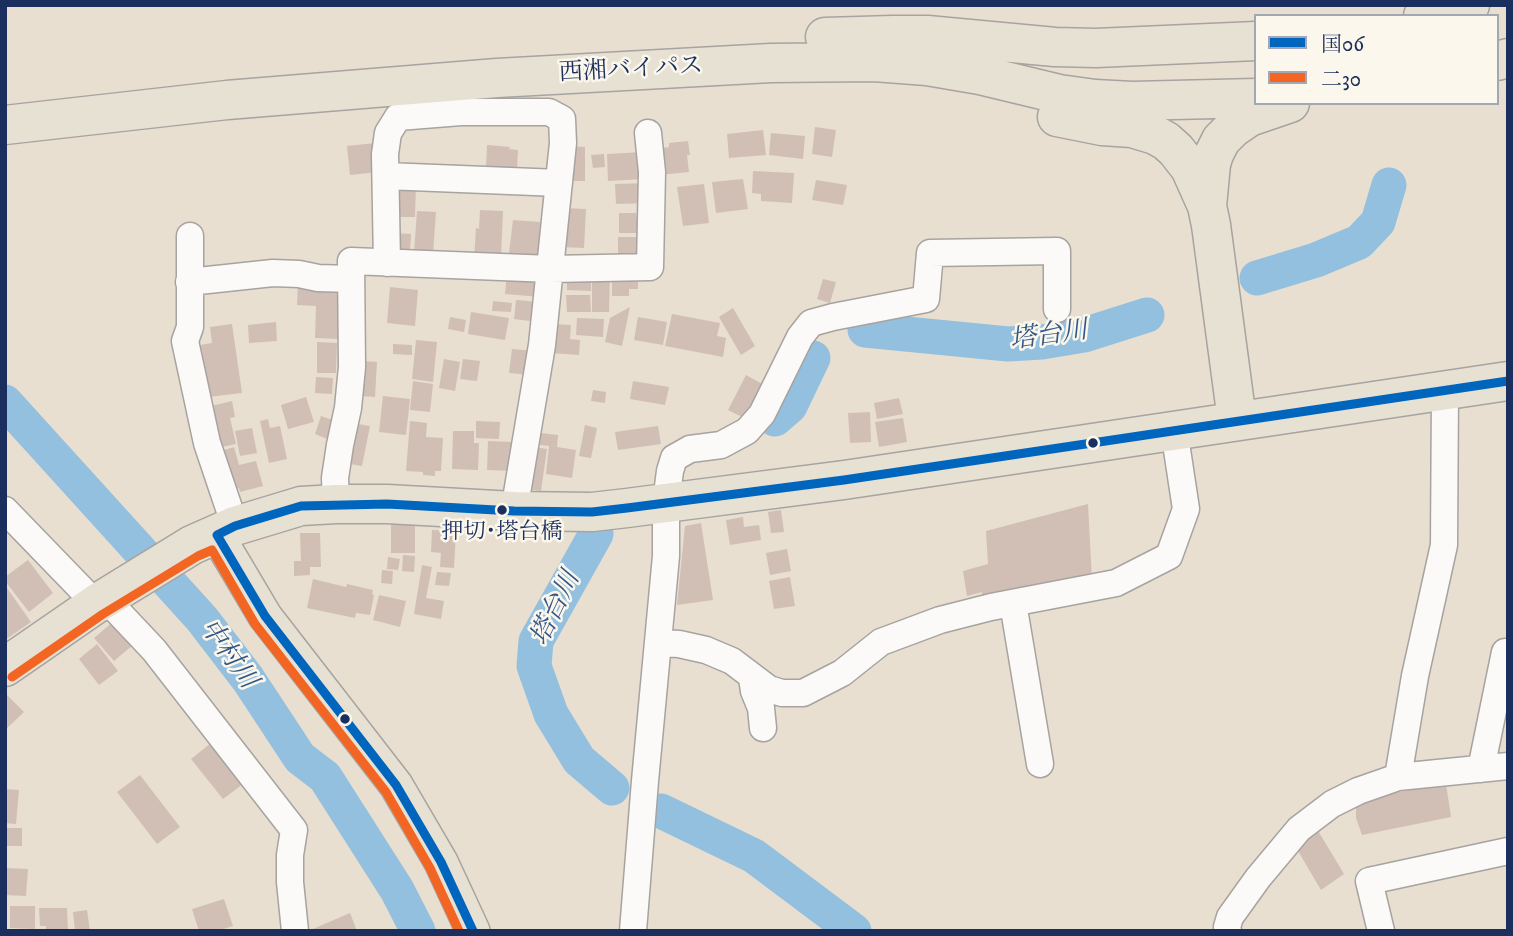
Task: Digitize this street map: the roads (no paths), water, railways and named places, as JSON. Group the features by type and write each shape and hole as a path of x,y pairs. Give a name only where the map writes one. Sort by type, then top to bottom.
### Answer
{"highway":[{"path":"1432,14 1470,5"},
{"name":"西湘バイパス","path":"5,125 78,104 201,78 434,58 663,43 893,35 927,35 1055,47 1096,48 1254,41"},
{"name":"西湘バイパス","path":"5,99 78,104 309,93 497,78 771,63 874,62 953,70 1034,89 1095,99 1145,101 1254,98"},
{"path":"555,75 855,78 930,86 1074,122 1132,128 1166,141 1176,150 1190,168 1209,216"},
{"path":"1237,420 1209,216 1211,164 1221,139 1233,128 1249,117 1284,105"},
{"path":"5,667 100,601 215,535 301,506 387,504 514,511 609,510 668,487 858,478 1508,381"}],"main road":[{"path":"215,535 265,616 396,785 442,862 473,931"}],"street":[{"path":"387,263 386,154 388,133 398,117 461,112 549,112 562,119 563,143 542,345 514,511"},
{"path":"336,504 335,478 348,408 352,367 351,261 551,269 650,267 652,172 648,133"},
{"path":"386,176 559,183"},
{"path":"190,236 190,327 185,341 207,443 215,535"},
{"path":"634,931 666,556 668,487 674,458 690,449 720,444 747,431 762,414 800,337 811,323 926,299 930,253 1056,251 1057,309"},
{"path":"189,282 272,273 351,279"},
{"path":"1398,778 1415,676 1444,545 1445,391"},
{"path":"659,643 706,650 732,661 769,689 782,693 803,693 842,673 881,642 940,620 1116,583 1169,556 1186,509 1174,430"},
{"path":"5,510 154,650 294,830 290,882 295,931"},
{"path":"1013,603 1040,764"},
{"path":"1481,769 1505,652 1508,652"},
{"path":"752,678 761,708 763,728"},
{"path":"1225,930 1230,917 1258,878 1299,828 1332,804 1358,791 1398,778 1508,766"},
{"path":"1381,931 1369,881 1508,851"}],"waterway":[{"name":"塔台川","path":"1257,278 1316,260 1359,242 1378,222 1389,185"},
{"name":"塔台川","path":"865,330 1008,344 1084,335 1147,315"},
{"name":"塔台川","path":"775,419 790,406 813,358"},
{"name":"中村川","path":"5,402 202,619 248,679 300,758 325,777 397,890 418,931"},
{"name":"塔台川","path":"596,534 536,641 534,666 551,714 579,760 612,788"},
{"name":"塔台川","path":"661,811 754,856 854,931"}],"place":[{"name":"押切･塔台橋","path":"502,510"}]}
